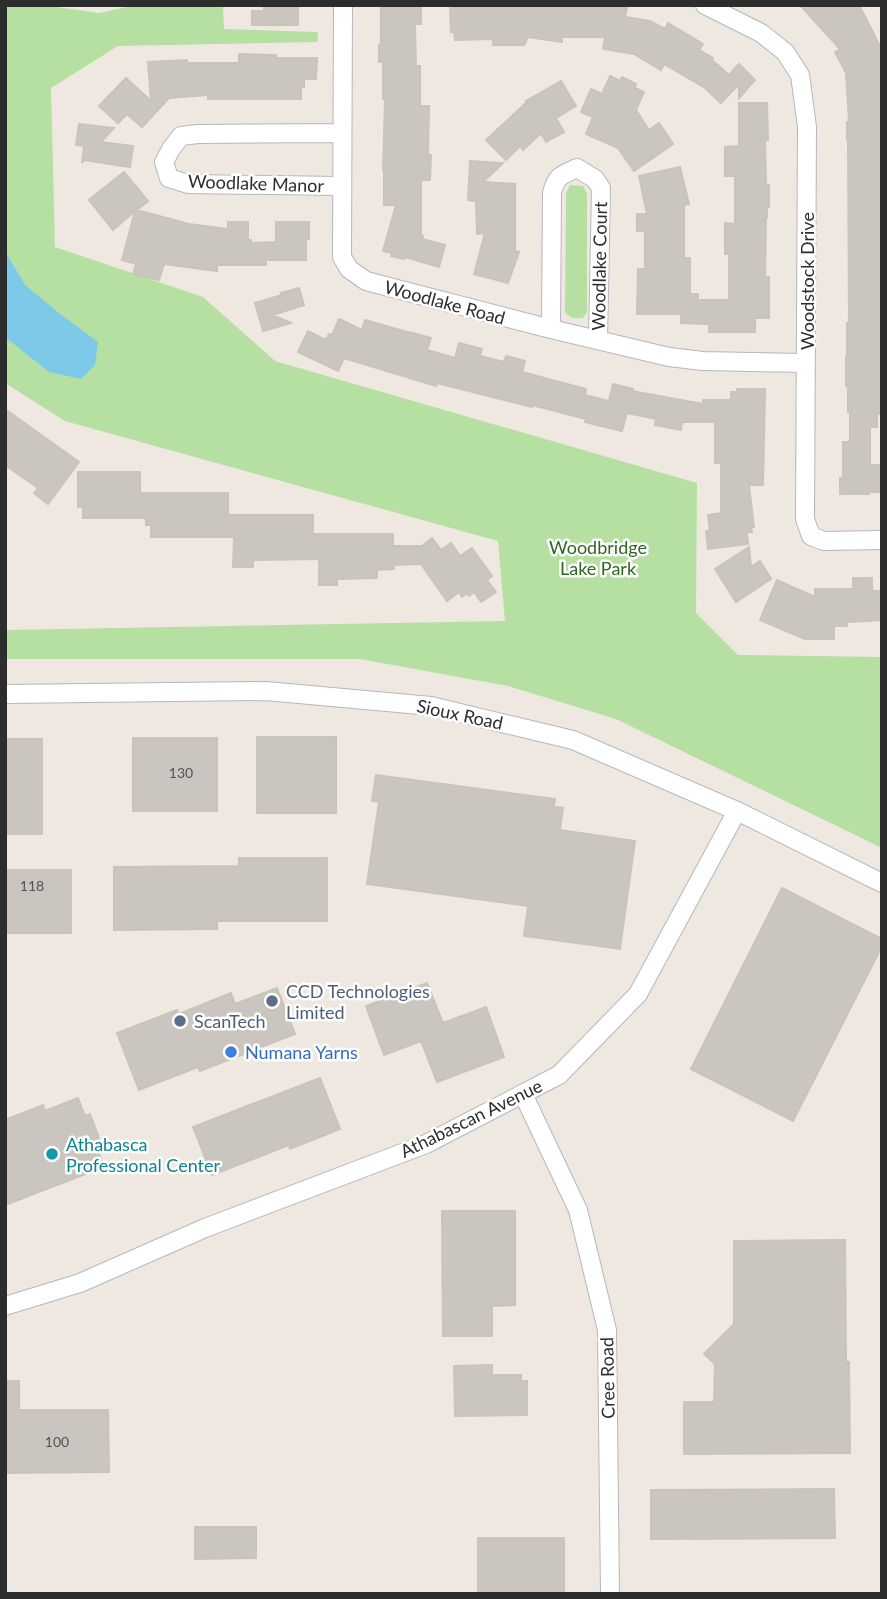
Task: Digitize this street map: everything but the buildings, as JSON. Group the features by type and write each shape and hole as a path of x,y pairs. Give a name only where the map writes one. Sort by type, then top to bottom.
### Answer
{"street":[{"name":"Woodlake Road","path":"343,5 342,257 349,269 366,281 668,357 806,363"},
{"name":"Woodstock Drive","path":"705,5 761,33 785,52 800,75 807,127 805,519 811,536 824,541 882,540"},
{"name":"Woodlake Manor","path":"341,133 181,136 164,162 169,178 188,184 341,186"},
{"name":"Woodlake Court","path":"551,329 552,193 555,180 577,168 595,179 601,188 598,340"},
{"name":"Sioux Road","path":"5,694 266,691 431,706 573,740 737,811 882,883"},
{"name":"Athabascan Avenue","path":"5,1306 80,1283 205,1228 426,1144 559,1076 638,994 737,811"},
{"name":"Cree Road","path":"523,1094 578,1210 607,1330 610,1594"}],"green space":[{"name":"Woodbridge Lake Park","path":"5,5 43,5 99,13 136,5 223,5 224,29 318,32 317,42 118,46 51,88 55,247 203,297 275,361 697,483 696,613 738,655 882,657 882,848 616,719 508,686 360,659 5,659 5,630 505,621 498,541 65,421 5,383"},
{"path":"570,185 583,186 587,193 587,312 583,318 571,317 565,312 566,193"}],"water":[{"path":"5,251 25,285 98,342 95,365 81,379 49,372 5,337"}],"place":[{"name":"CCD Technologies Limited","path":"272,1001"},
{"name":"ScanTech","path":"180,1021"},
{"name":"Numana Yarns","path":"231,1052"},
{"name":"Athabasca Professional Center","path":"52,1154"}]}
